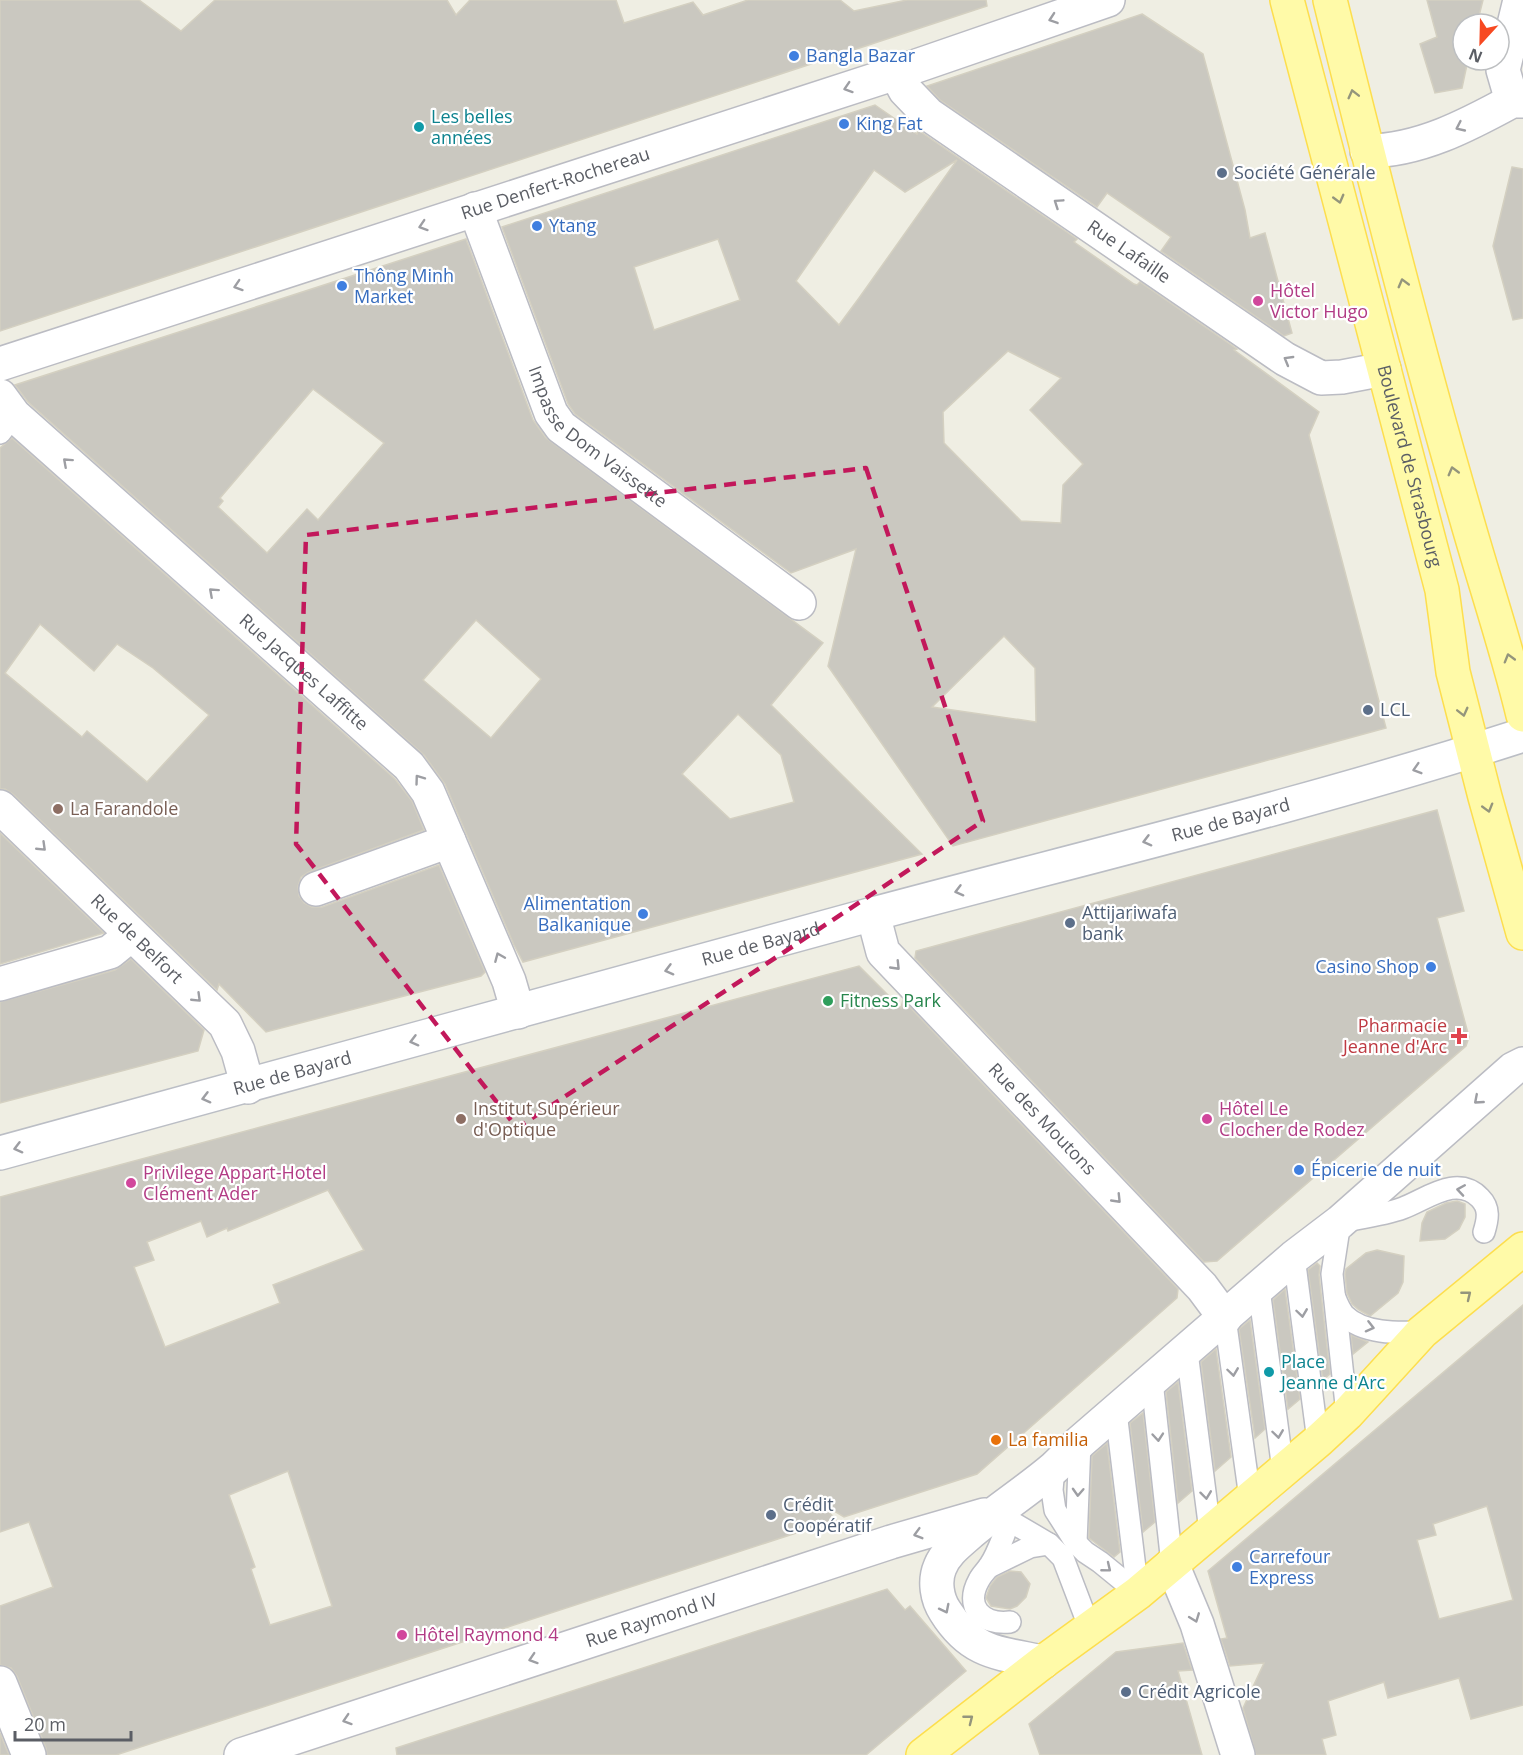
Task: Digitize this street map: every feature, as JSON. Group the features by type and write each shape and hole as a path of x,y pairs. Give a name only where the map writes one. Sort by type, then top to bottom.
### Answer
{"main road":[{"name":"Boulevard de Strasbourg","path":"1287,0 1442,590 1453,672 1472,752 1523,933"},
{"path":"1330,0 1367,151 1461,498 1509,659 1523,715"},
{"path":"923,1755 1043,1662 1138,1593 1318,1441 1347,1414 1422,1332 1523,1249"}],"street":[{"name":"Rue Denfert-Rochereau","path":"0,364 896,73 1108,0"},
{"path":"1367,151 1401,148 1450,132 1517,101 1503,70 1515,50 1520,0"},
{"name":"Rue Lafaille","path":"896,73 905,90 928,114 1285,359 1321,378 1342,377 1384,369"},
{"name":"Impasse Dom Vaissette","path":"475,209 551,413 561,427 799,603"},
{"name":"Rue Jacques Laffitte","path":"5,415 409,766 428,792 509,981 518,1012"},
{"name":"Rue de Bayard","path":"0,1153 249,1087 873,914 1410,771 1523,735"},
{"name":"Rue de Belfort","path":"0,807 225,1024 238,1051 249,1087"},
{"path":"316,889 449,841"},
{"name":"Rue des Moutons","path":"873,914 882,952 1202,1287 1225,1318"},
{"path":"0,984 110,952 131,935"},
{"path":"1043,1662 987,1650 967,1638 955,1627 941,1605 937,1585 940,1568 951,1549 1005,1510 1294,1257 1340,1222 1513,1069 1523,1064"},
{"name":"Rue Raymond IV","path":"241,1755 891,1542 1005,1510"},
{"path":"1172,1564 1197,1624 1238,1755"},
{"path":"0,1683 29,1755"}],"lane":[{"path":"1347,1414 1332,1274 1340,1222 1402,1208 1439,1190 1458,1188 1475,1193 1484,1202 1489,1217 1484,1232"},
{"path":"1294,1257 1318,1441"},
{"path":"1259,1289 1283,1470"},
{"path":"1333,1295 1344,1314 1361,1326 1393,1333 1422,1332"},
{"path":"1225,1318 1250,1498"},
{"path":"1187,1352 1210,1531"},
{"path":"1152,1381 1172,1564"},
{"path":"1116,1412 1138,1593"},
{"path":"1076,1543 1080,1442"},
{"path":"1054,1468 1055,1510 1076,1543 1138,1593"},
{"path":"1005,1510 1049,1544 1063,1558 1090,1629"},
{"path":"1005,1510 1005,1532 989,1567 979,1580 974,1594 974,1605 978,1614 989,1621 1010,1622"},
{"path":"989,1567 1030,1547 1049,1544"}],"highlighted area":[{"path":"866,468 983,821 517,1128 296,844 306,535"}],"building":[{"path":"0,0 139,0 181,31 215,0 447,0 456,15 470,0 616,0 624,23 693,2 703,15 748,0 840,0 854,11 907,0 986,0 987,6 0,331"},
{"path":"1427,0 1483,0 1480,12 1451,12 1451,72 1465,72 1462,88 1435,93 1420,44 1437,37"},
{"path":"1142,14 1203,54 1245,210 1250,238 1265,233 1292,333 1284,336 1161,251 1171,237 1107,193 1097,207 940,100 927,86"},
{"path":"875,105 917,134 918,130 1077,239 1074,242 1134,284 1137,285 1140,282 1237,349 1234,350 1319,412 1309,435 1386,728 953,846 828,666 856,549 791,573 575,414 568,404 502,227","holes":["957,160 839,325 796,281 874,170 905,192","718,239 740,300 654,330 634,267","1008,351 1061,378 1030,410 1083,464 1063,485 1061,523 1021,521 944,443 943,412","1004,636 1035,668 1036,722 932,707"]},
{"path":"1512,167 1523,169 1523,318 1513,320 1493,246"},
{"path":"466,239 533,420 546,438 823,643 771,705 922,854 523,962 445,784 424,755 28,402 15,385","holes":["313,389 384,443 318,520 307,509 267,553 218,507 223,501 220,498","476,620 541,679 491,738 423,680","738,714 781,755 794,802 730,819 682,774"]},
{"path":"12,438 395,779 412,801 424,830 309,872 301,877 298,886 299,896 304,903 312,907 322,907 439,865 485,972 481,976 266,1032 219,984 217,990 13,794 0,789 0,448","holes":["40,624 94,671 117,644 153,668 209,715 147,782 87,731 82,737 5,673"]},
{"path":"1437,810 1464,911 1437,918 1469,1037 1466,1046 1217,1261 1204,1262 915,958 916,951"},
{"path":"0,833 104,933 0,964"},
{"path":"131,959 204,1030 198,1051 0,1103 0,1002 115,970"},
{"path":"859,966 901,1008 903,1000 1178,1289 1177,1298 977,1474 844,1517 821,1503 836,1520 116,1755 47,1755 17,1676 11,1668 0,1665 0,1606 53,1587 29,1522 0,1532 0,1197","holes":["328,1190 364,1250 273,1285 280,1303 165,1347 134,1267 154,1260 147,1242 201,1221 207,1237 227,1228 228,1231","288,1471 332,1606 270,1625 251,1569 255,1567 229,1495"]},
{"path":"1457,1201 1465,1204 1465,1217 1459,1229 1445,1239 1420,1241 1422,1223 1427,1212 1446,1203"},
{"path":"1377,1250 1404,1256 1403,1282 1398,1293 1370,1316 1352,1304 1347,1293 1345,1274 1346,1269 1366,1253"},
{"path":"1317,1263 1320,1266 1319,1275 1330,1374 1323,1380 1308,1270"},
{"path":"1285,1289 1300,1399 1288,1409 1273,1300"},
{"path":"1523,1305 1523,1705 1471,1719 1459,1678 1388,1698 1384,1682 1328,1701 1336,1735 1322,1739 1326,1755 1256,1755 1243,1708 1264,1663 1230,1666 1221,1639 1227,1638 1208,1571","holes":["1487,1506 1513,1600 1439,1619 1417,1540 1436,1535 1433,1524"]},
{"path":"1250,1320 1265,1429 1255,1438 1239,1329"},
{"path":"1351,1335 1368,1342 1353,1354"},
{"path":"1216,1349 1231,1457 1215,1471 1201,1362"},
{"path":"1178,1382 1192,1491 1178,1503 1166,1392"},
{"path":"1143,1413 1155,1522 1143,1532 1130,1423"},
{"path":"1107,1443 1120,1552 1114,1557 1089,1538 1092,1456"},
{"path":"1010,1571 1021,1572 1030,1584 1026,1597 1010,1609 991,1606 986,1598 990,1586 997,1577"},
{"path":"887,1589 905,1610 910,1606 966,1671 866,1755 397,1755 396,1748"},
{"name":"Crédit Agricole","path":"1183,1643 1192,1670 1178,1671 1202,1755 1040,1755 1029,1724 1116,1652"},
{"path":"0,1733 9,1755 0,1755"}],"place":[{"name":"Bangla Bazar","path":"794,56"},
{"name":"King Fat","path":"844,124"},
{"name":"Les belles années","path":"419,127"},
{"name":"Société Générale","path":"1222,173"},
{"name":"Ytang","path":"537,226"},
{"name":"Thông Minh Market","path":"342,286"},
{"name":"Hôtel Victor Hugo","path":"1258,301"},
{"name":"LCL","path":"1368,710"},
{"name":"La Farandole","path":"58,809"},
{"name":"Alimentation Balkanique","path":"643,914"},
{"name":"Attijariwafa bank","path":"1070,923"},
{"name":"Casino Shop","path":"1431,967"},
{"name":"Fitness Park","path":"828,1001"},
{"name":"Pharmacie Jeanne d'Arc","path":"1459,1036"},
{"name":"Institut Supérieur d'Optique","path":"461,1119"},
{"name":"Hôtel Le Clocher de Rodez","path":"1207,1119"},
{"name":"Épicerie de nuit","path":"1299,1170"},
{"name":"Privilege Appart-Hotel Clément Ader","path":"131,1183"},
{"name":"Place Jeanne d'Arc","path":"1269,1372"},
{"name":"La familia","path":"996,1440"},
{"name":"Crédit Coopératif","path":"771,1515"},
{"name":"Carrefour Express","path":"1237,1567"},
{"name":"Hôtel Raymond 4","path":"402,1635"},
{"name":"Crédit Agricole","path":"1126,1692"}]}
